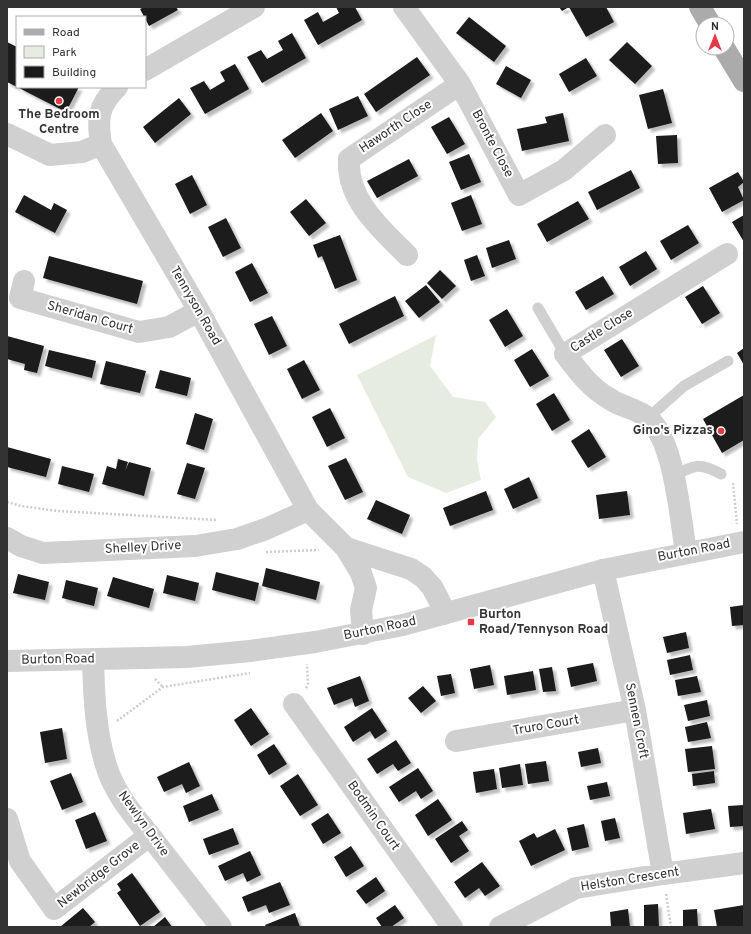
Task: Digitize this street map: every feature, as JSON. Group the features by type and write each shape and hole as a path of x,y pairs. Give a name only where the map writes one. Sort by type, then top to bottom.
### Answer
{"main road":[{"path":"700,7 705,16"},
{"path":"729,56 744,82"}],"street":[{"path":"146,69 254,7"},
{"name":"Bronte Close","path":"404,7 460,84 519,194 564,170 605,135"},
{"name":"Haworth Close","path":"407,255 372,219 353,187 348,171 349,159 460,84"},
{"path":"7,134 50,154 82,152 101,144 98,123 105,99 116,88"},
{"name":"Tennyson Road","path":"101,144 199,311 308,510 346,548 361,573 366,588 361,610 363,634"},
{"name":"Castle Close","path":"648,418 610,400 588,384 566,354 727,254"},
{"name":"Sheridan Court","path":"24,281 20,298 139,332 169,327 199,311"},
{"path":"648,418 660,437 668,455 674,476 686,552"},
{"name":"Shelley Drive","path":"7,538 21,546 43,553 196,546 237,539 266,529 308,510"},
{"name":"Burton Road","path":"7,661 186,657 250,651 363,634 443,614 603,570 686,552 742,542"},
{"name":"Tennyson Road","path":"346,548 411,569 423,577 432,587 440,602 443,614"},
{"name":"Sennen Croft","path":"603,570 635,710 663,874"},
{"name":"Newlyn Drive","path":"93,660 94,708 105,762 113,783 127,808 150,835 221,927"},
{"name":"Bodmin Court","path":"294,704 452,927"},
{"name":"Truro Court","path":"456,741 635,710"},
{"name":"Newbridge Grove","path":"7,819 20,861 54,910 150,835"},
{"name":"Helston Crescent","path":"500,927 576,888 744,863"}],"lane":[{"path":"538,308 566,354"},
{"path":"648,418 684,386 728,361"},
{"path":"674,476 697,465 706,466 721,474"}],"path":[{"path":"732,477 742,542"},
{"path":"7,502 21,506 58,511 224,520"},
{"path":"663,874 670,927"}],"green space":[{"path":"436,335 430,366 453,397 485,402 496,417 478,439 477,460 481,480 446,493 408,477 357,375"}],"building":[{"path":"144,7 176,7 178,10 149,26 146,20 146,16 144,16 140,9"},
{"path":"336,7 355,7 362,20 318,45 304,20 318,12 323,22 339,13"},
{"path":"559,7 569,7 562,11"},
{"path":"569,7 606,7 614,22 586,37"},
{"path":"469,17 506,46 494,62 456,33"},
{"path":"292,33 306,58 262,83 247,57 261,50 267,59 283,50 278,41"},
{"path":"7,42 16,46 16,86 7,82"},
{"path":"627,42 652,66 635,84 609,60"},
{"path":"417,57 430,75 376,112 364,94"},
{"path":"586,58 597,76 569,92 559,74"},
{"path":"235,64 249,89 205,114 190,88 204,81 210,90 225,81 220,72"},
{"path":"506,66 531,80 521,98 496,84"},
{"path":"19,88 78,88 66,112"},
{"path":"663,89 672,123 648,129 639,95"},
{"path":"358,96 368,116 338,130 329,109"},
{"path":"179,98 191,114 155,143 143,127"},
{"path":"321,113 333,131 295,158 282,140"},
{"path":"563,113 569,141 522,151 517,129 547,123 545,117"},
{"path":"449,117 465,144 447,154 431,127"},
{"path":"677,135 678,163 658,164 656,136"},
{"path":"469,154 481,182 461,190 449,162"},
{"path":"409,159 418,176 377,198 367,181"},
{"path":"631,170 640,188 597,210 588,192"},
{"path":"738,172 744,182 738,187 744,200 722,212 709,188"},
{"path":"192,175 207,205 190,214 175,184"},
{"path":"24,195 51,210 54,203 67,210 55,233 15,212"},
{"path":"471,195 482,224 462,231 451,203"},
{"path":"306,199 326,223 309,236 290,212"},
{"path":"578,201 589,219 547,242 537,224"},
{"path":"744,215 744,242 732,222"},
{"path":"226,218 241,248 223,257 208,227"},
{"path":"688,225 699,243 671,260 660,241"},
{"path":"340,235 357,280 335,289 322,256 318,258 313,245"},
{"path":"509,240 516,259 492,268 486,248"},
{"path":"646,251 657,269 630,286 619,267"},
{"path":"477,255 485,276 471,281 464,260"},
{"path":"49,256 143,281 137,304 43,278"},
{"path":"252,263 268,293 250,302 235,272"},
{"path":"440,270 456,286 442,299 427,283"},
{"path":"603,276 614,294 586,310 575,292"},
{"path":"426,285 440,302 419,318 405,301"},
{"path":"703,286 720,313 702,324 685,297"},
{"path":"395,296 404,316 349,344 339,324"},
{"path":"507,309 523,336 505,347 489,320"},
{"path":"272,316 287,346 269,355 254,324"},
{"path":"7,336 44,346 37,373 24,370 25,364 7,359"},
{"path":"622,339 639,366 621,377 604,350"},
{"path":"744,348 744,365 737,353"},
{"path":"532,349 549,376 530,387 514,360"},
{"path":"49,350 96,361 92,378 45,366"},
{"path":"304,360 320,390 302,399 287,369"},
{"path":"106,361 146,371 140,393 100,384"},
{"path":"160,370 191,378 187,396 155,388"},
{"path":"554,393 570,420 552,431 536,404"},
{"path":"744,395 744,440 722,453 703,419"},
{"path":"330,408 345,438 327,447 312,417"},
{"path":"195,413 213,419 204,450 186,444"},
{"path":"589,429 606,457 588,468 571,441"},
{"path":"7,447 51,459 46,477 7,467"},
{"path":"346,458 363,492 345,500 328,466"},
{"path":"118,459 128,462 125,471 129,462 151,468 144,496 102,484 107,466 116,469"},
{"path":"187,463 205,468 195,499 177,494"},
{"path":"62,466 94,474 89,492 58,484"},
{"path":"529,477 538,498 513,509 504,489"},
{"path":"486,491 493,510 450,526 443,508"},
{"path":"627,491 630,515 599,519 596,495"},
{"path":"376,500 410,515 402,534 367,519"},
{"path":"266,568 320,582 316,600 262,586"},
{"path":"216,572 259,583 255,601 212,590"},
{"path":"18,574 49,582 45,600 13,593"},
{"path":"167,575 199,583 195,601 163,593"},
{"path":"113,577 154,589 149,608 107,596"},
{"path":"66,580 98,588 94,606 62,598"},
{"path":"744,605 744,625 732,626 730,607"},
{"path":"686,632 689,648 667,653 663,637"},
{"path":"690,655 693,670 670,675 667,660"},
{"path":"593,663 597,681 571,687 567,668"},
{"path":"490,665 494,685 474,689 470,669"},
{"path":"552,667 556,691 543,692 539,669"},
{"path":"533,671 536,690 507,695 504,676"},
{"path":"451,674 455,693 441,696 437,676"},
{"path":"360,676 369,701 355,707 352,698 334,705 327,688"},
{"path":"697,676 701,692 678,696 675,680"},
{"path":"423,686 436,701 421,713 408,698"},
{"path":"707,700 710,716 688,721 684,705"},
{"path":"251,708 269,734 251,746 234,720"},
{"path":"372,708 387,731 375,739 370,731 353,742 344,727"},
{"path":"707,722 711,738 688,742 685,727"},
{"path":"62,728 67,759 45,763 40,732"},
{"path":"396,740 411,763 398,771 393,764 377,774 367,759"},
{"path":"274,744 287,764 269,775 257,755"},
{"path":"712,746 715,769 688,772 685,749"},
{"path":"598,748 601,763 581,767 578,752"},
{"path":"546,761 549,781 528,784 525,764"},
{"path":"189,762 200,786 186,793 182,784 164,792 157,777"},
{"path":"520,764 523,785 502,788 499,768"},
{"path":"418,768 433,791 421,799 416,791 399,802 389,787"},
{"path":"494,769 497,789 476,793 473,772"},
{"path":"714,771 715,783 693,786 692,774"},
{"path":"71,773 83,802 62,810 50,781"},
{"path":"298,774 318,805 300,816 280,786"},
{"path":"607,782 610,796 590,800 587,786"},
{"path":"212,794 219,810 189,822 183,806"},
{"path":"438,799 452,820 428,836 415,815"},
{"path":"744,805 744,826 730,827 728,806"},
{"path":"711,809 715,829 686,834 683,813"},
{"path":"95,812 107,841 86,849 75,820"},
{"path":"328,813 341,833 323,844 311,824"},
{"path":"615,818 620,838 605,841 601,821"},
{"path":"462,821 468,830 459,836 469,851 451,863 435,839"},
{"path":"584,824 589,847 572,851 567,828"},
{"path":"233,828 239,844 209,855 203,839"},
{"path":"555,829 565,850 531,866 519,841 534,833 537,838"},
{"path":"351,846 364,866 346,877 334,857"},
{"path":"250,851 261,875 247,882 243,873 225,881 218,866"},
{"path":"482,862 500,886 485,896 479,888 465,898 454,882"},
{"path":"132,873 160,912 140,926 117,893 121,890 117,884"},
{"path":"376,877 385,891 366,904 356,891"},
{"path":"280,882 290,905 269,913 266,905 248,912 242,897"},
{"path":"658,904 659,927 644,927 644,905"},
{"path":"395,905 404,918 391,927 382,927 376,918"},
{"path":"744,905 744,927 717,927 714,910"},
{"path":"83,908 95,922 89,927 60,927"},
{"path":"628,909 630,927 611,927 610,912"},
{"path":"697,909 698,927 683,927 683,910"},
{"path":"295,913 300,927 266,927 265,925"},
{"path":"165,917 172,927 153,927"}],"place":[{"name":"The Bedroom Centre","path":"59,101"},
{"name":"Gino's Pizzas","path":"721,431"},
{"name":"Burton Road/Tennyson Road","path":"471,622"}]}
